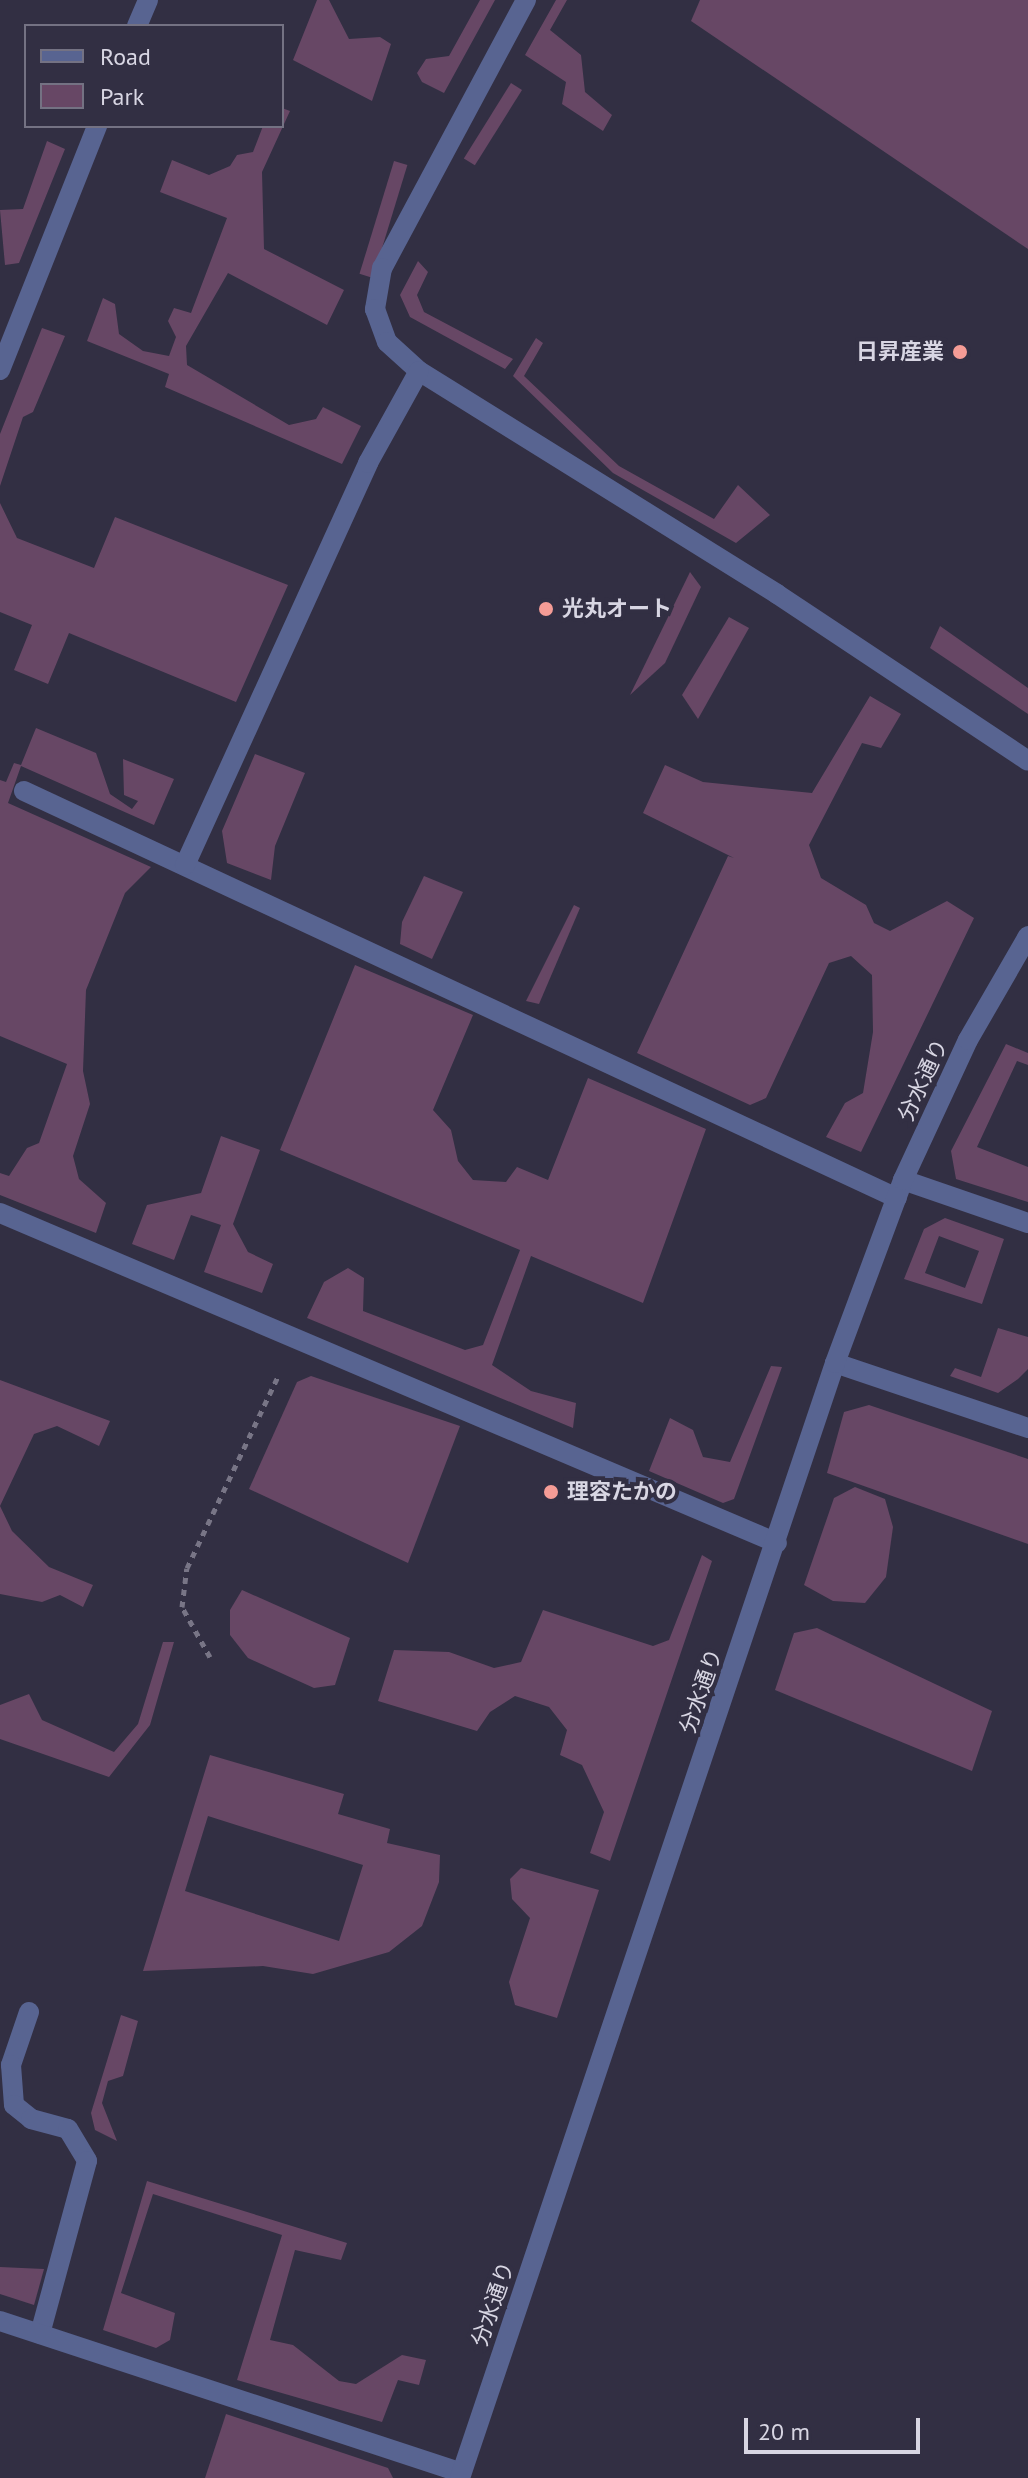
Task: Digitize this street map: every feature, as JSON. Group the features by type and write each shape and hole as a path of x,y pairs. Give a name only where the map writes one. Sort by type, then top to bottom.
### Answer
{"street":[{"path":"138,24 148,0"},
{"path":"526,0 382,268 375,309 387,342 419,371 777,594 1028,761"},
{"path":"0,370 96,128"},
{"path":"185,865 368,463 419,371"},
{"path":"24,791 900,1189 1028,1223"},
{"name":"分水通り","path":"460,2476 777,1543 835,1363 900,1189 968,1040 1028,936"},
{"path":"0,1213 777,1543"},
{"path":"835,1363 1028,1428"},
{"path":"29,2012 11,2065 14,2105 31,2119 68,2129 87,2161 40,2334"},
{"path":"0,2321 460,2476"}],"path":[{"path":"210,1657 182,1607 187,1568 296,1339"}],"green space":[{"path":"317,0 329,0 349,39 380,37 391,44 372,101 293,60"},
{"path":"480,0 495,0 444,93 422,82 417,73 426,59 449,56"},
{"path":"556,0 567,0 550,30 581,55 585,92 612,115 603,131 562,104 566,82 525,55"},
{"path":"700,0 1028,0 1028,249 691,21"},
{"path":"511,83 522,90 475,165 464,158"},
{"path":"284,109 290,111 284,124"},
{"path":"262,128 282,128 262,172 264,249 344,290 327,325 228,273 186,346 187,365 289,425 316,419 323,407 361,426 342,464 165,387 169,374 87,341 103,298 115,304 119,334 143,351 169,356 176,337 168,321 174,308 191,313 227,218 160,192 172,160 209,175 230,166 237,155 253,152"},
{"path":"47,141 65,149 19,263 5,265 0,210 23,209"},
{"path":"394,161 407,165 373,278 360,274"},
{"path":"418,261 428,272 417,295 424,312 513,359 505,369 410,317 400,295"},
{"path":"42,328 65,336 33,412 23,417 0,486 0,434"},
{"path":"536,338 543,343 524,376 619,466 714,519 738,485 770,515 736,543 613,473 513,376"},
{"path":"0,503 17,538 94,568 115,517 288,585 236,702 69,633 48,684 14,670 32,625 0,612"},
{"path":"690,572 701,587 665,663 630,695"},
{"path":"729,617 749,628 698,719 682,695"},
{"path":"940,626 1028,688 1028,714 930,648"},
{"path":"870,696 901,714 881,748 862,743 809,845 821,878 866,905 874,923 890,931 947,901 974,918 861,1152 826,1137 845,1103 863,1093 873,1032 872,975 851,956 829,963 766,1098 750,1105 637,1053 728,856 734,858 643,813 665,765 703,782 812,793"},
{"path":"36,728 96,753 110,794 132,809 138,801 124,795 123,759 174,779 154,825 21,766 8,803 151,867 125,893 86,990 83,1071 90,1104 73,1156 79,1179 106,1203 96,1233 0,1195 0,1173 9,1176 27,1148 39,1143 67,1064 0,1036 0,780 6,782 14,763 21,765"},
{"path":"255,754 305,773 275,846 271,880 227,863 222,831"},
{"path":"424,876 463,892 432,959 400,944 402,922"},
{"path":"574,905 580,908 539,1004 526,1001"},
{"path":"355,965 473,1015 433,1110 451,1130 458,1161 473,1180 506,1182 517,1167 548,1180 588,1078 706,1129 643,1303 531,1256 492,1365 531,1391 576,1403 573,1428 307,1318 324,1282 348,1268 364,1278 363,1311 465,1350 483,1345 520,1250 280,1150"},
{"path":"1006,1044 1028,1053 1028,1065 1017,1061 977,1147 1028,1167 1028,1202 956,1179 951,1151"},
{"path":"221,1136 260,1150 233,1224 248,1252 273,1264 262,1293 204,1272 221,1225 191,1215 174,1260 132,1244 147,1205 201,1193"},
{"path":"945,1218 1004,1239 982,1304 904,1279 924,1229","holes":["939,1236 979,1251 965,1288 925,1273"]},
{"path":"998,1328 1028,1337 1028,1369 1018,1379 998,1393 950,1376 955,1368 981,1377"},
{"path":"771,1366 782,1367 734,1499 723,1503 649,1471 670,1418 693,1430 703,1457 730,1462"},
{"path":"311,1376 460,1426 408,1563 249,1489 297,1382"},
{"path":"0,1380 110,1421 99,1446 57,1426 34,1434 0,1506"},
{"path":"869,1405 1028,1459 1028,1544 827,1473 844,1412"},
{"path":"855,1487 885,1499 893,1527 886,1577 865,1603 833,1601 804,1585 834,1498"},
{"path":"0,1506 12,1531 49,1567 93,1585 83,1607 60,1595 42,1602 0,1594"},
{"path":"702,1555 712,1561 610,1861 590,1853 604,1812 582,1765 560,1755 567,1730 549,1707 515,1696 490,1712 477,1731 378,1701 394,1650 449,1652 494,1668 521,1662 543,1610 653,1646 669,1640"},
{"path":"242,1590 350,1638 335,1685 314,1688 248,1658 230,1635 230,1610"},
{"path":"817,1628 992,1711 972,1771 775,1690 794,1633"},
{"path":"163,1642 174,1642 150,1725 109,1777 0,1739 0,1705 29,1694 42,1720 114,1752 138,1724"},
{"path":"210,1755 344,1794 338,1814 390,1829 387,1843 440,1855 439,1882 422,1926 389,1952 313,1974 263,1966 143,1971","holes":["208,1816 363,1865 339,1941 185,1891"]},
{"path":"521,1868 599,1890 557,2018 515,2005 509,1982 530,1918 512,1899 510,1879"},
{"path":"121,2015 138,2021 123,2076 108,2081 102,2103 117,2141 95,2130 91,2113"},
{"path":"147,2181 347,2243 341,2260 295,2250 270,2340 293,2345 339,2381 356,2384 402,2355 426,2360 419,2385 398,2380 382,2422 237,2380 282,2235 153,2194 121,2293 175,2313 170,2340 156,2348 103,2330"},
{"path":"0,2267 44,2269 34,2305 0,2294"},
{"path":"226,2414 388,2468 393,2478 205,2478"}],"place":[{"name":"日昇産業","path":"960,352"},
{"name":"光丸オート","path":"546,609"},
{"name":"理容たかの","path":"551,1492"}]}
